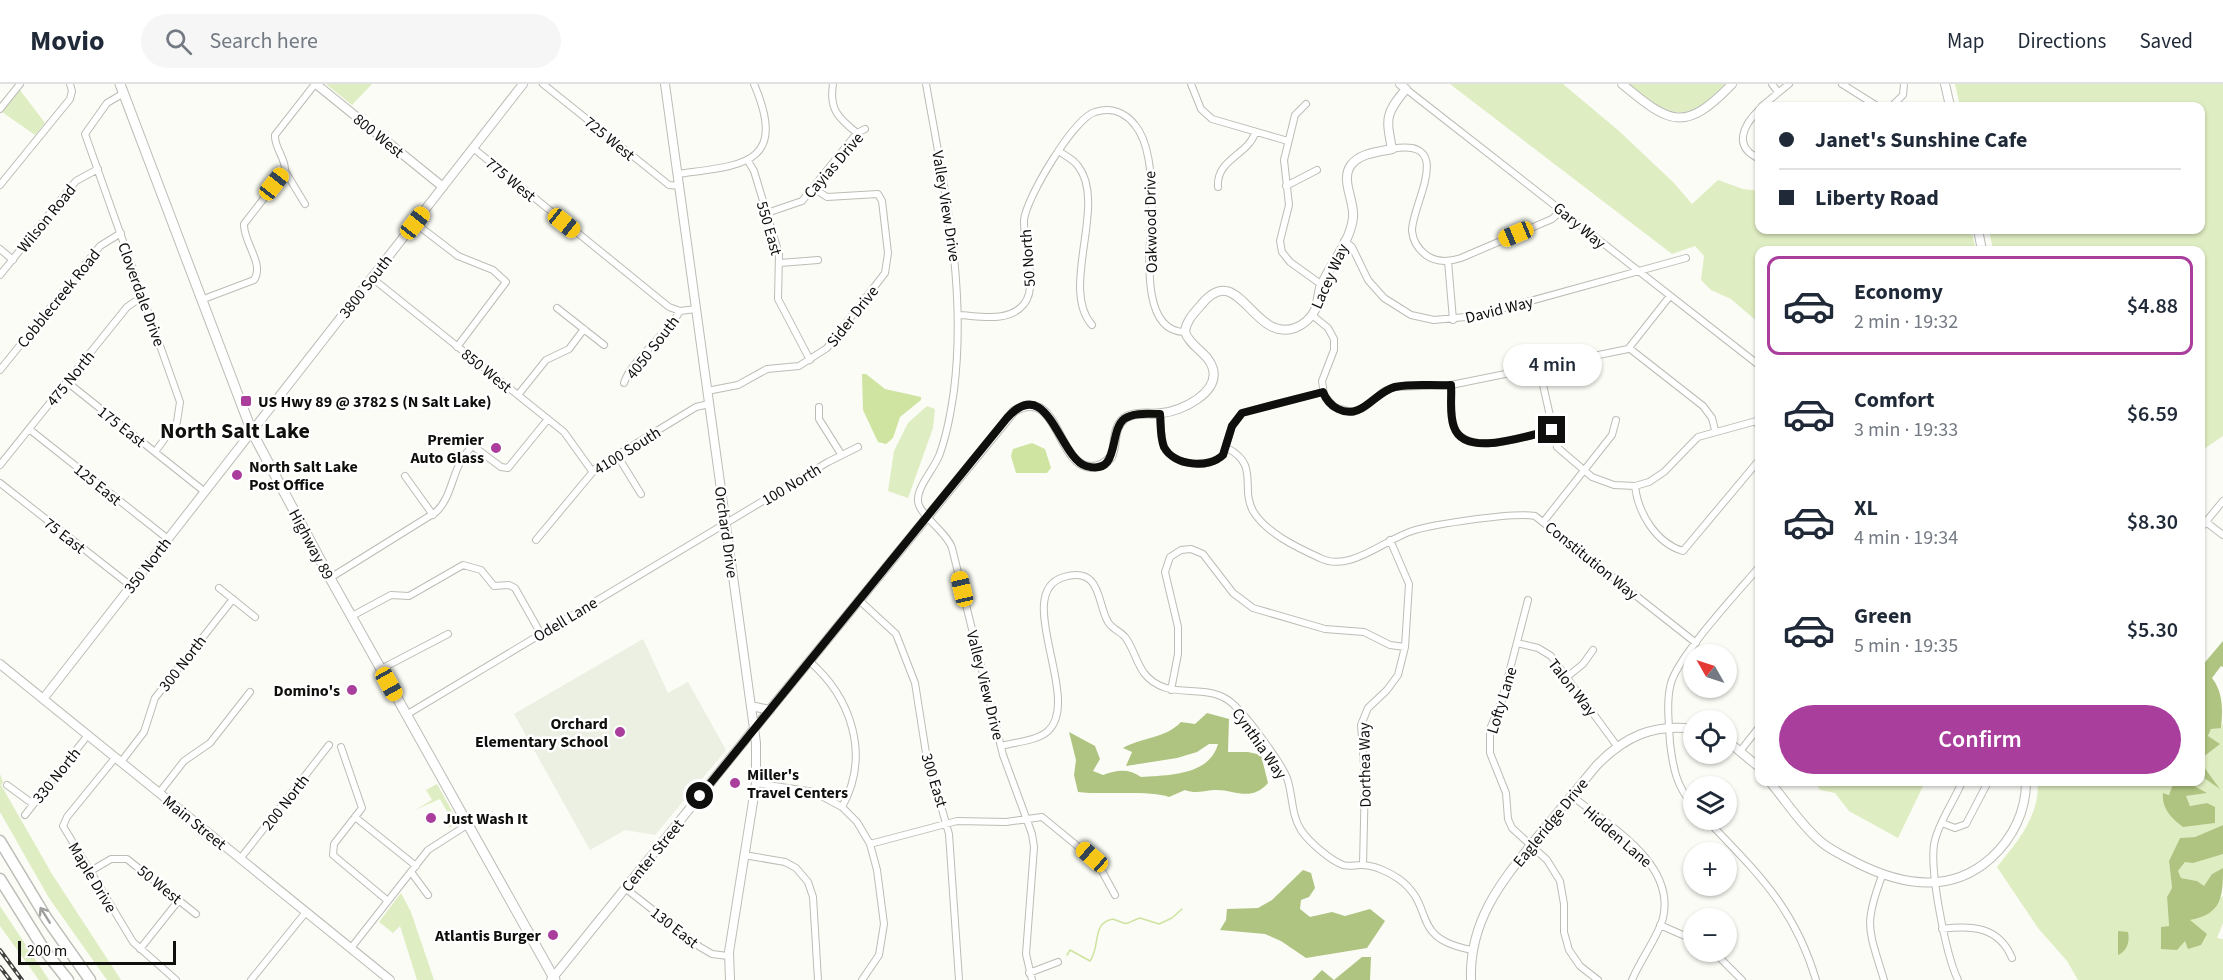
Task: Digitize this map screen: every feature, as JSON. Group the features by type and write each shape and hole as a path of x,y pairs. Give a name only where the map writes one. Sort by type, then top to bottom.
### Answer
{"highway":[{"path":"0,841 46,919 90,980"},
{"path":"0,879 61,980"},
{"path":"45,951 68,980"}],"main road":[{"name":"Orchard Drive","path":"664,84 758,759 728,956 730,980"},
{"path":"1622,84 1655,110 1678,117 1703,111 1731,84"},
{"path":"1945,84 1949,102"},
{"name":"Highway 89","path":"122,89 252,432 330,578 553,979"},
{"path":"751,706 770,710"},
{"name":"Eagleridge Drive","path":"1471,980 1472,950 1478,925 1492,896 1572,796 1617,746 1638,734 1669,727 1683,728"},
{"name":"Center Street","path":"553,979 754,729"},
{"path":"1737,747 1755,763"},
{"path":"1773,786 1822,842 1882,876 1907,882 1937,883 1976,870 2004,845 2020,815 2025,786"}],"street":[{"path":"0,109 20,84"},
{"path":"0,185 70,99 72,91 70,84"},
{"path":"305,204 285,171 275,135 315,84"},
{"name":"800 West","path":"315,84 443,187"},
{"name":"3800 South","path":"252,432 523,84"},
{"name":"725 West","path":"543,84 669,185 680,186"},
{"path":"678,174 735,166 748,161 761,146 765,131 754,84"},
{"path":"833,84 831,97 834,112 857,133"},
{"name":"Valley View Drive","path":"926,84 954,241 959,315 954,391 947,426 938,458 918,499 918,506 946,535 952,548 1000,746 1034,843 1026,954 1030,976"},
{"path":"1191,84 1201,109 1209,117 1255,133 1288,141"},
{"path":"1772,84 1778,92"},
{"path":"1767,102 1789,84"},
{"path":"1842,84 1871,102"},
{"path":"1896,102 1903,95 1904,84"},
{"path":"1392,149 1387,116 1403,86"},
{"name":"Gary Way","path":"1403,86 1755,362"},
{"name":"Cloverdale Drive","path":"122,89 86,132 181,406 175,426 155,452"},
{"path":"1306,104 1295,115 1283,165 1289,205 1280,238 1282,252 1296,267 1322,285"},
{"name":"Oakwood Drive","path":"1060,152 1078,123 1095,112 1118,112 1138,128 1151,173 1152,204 1149,237 1153,302 1163,320 1175,330 1185,332"},
{"path":"1755,114 1747,122 1742,136 1747,150 1755,156"},
{"name":"Cayias Drive","path":"767,213 800,203 857,133 865,129"},
{"path":"1218,187 1218,179 1223,168 1251,141 1255,133"},
{"name":"775 West","path":"473,148 633,279 669,307 680,311"},
{"name":"Lacey Way","path":"1185,332 1187,323 1204,301 1219,291 1236,294 1261,321 1277,329 1295,328 1312,315 1322,285 1344,241 1353,213 1347,182 1348,169 1362,156 1392,149 1412,149 1425,159 1428,175 1413,221 1413,235 1426,255 1448,261"},
{"path":"1060,152 1076,163 1085,180 1087,226 1080,280 1084,313 1092,325"},
{"name":"50 North","path":"959,315 1005,316 1019,310 1026,302 1030,287 1024,230 1026,211 1032,196 1060,152"},
{"name":"550 East","path":"748,161 767,213 780,263 778,299 810,360"},
{"name":"Wilson Road","path":"0,275 78,179 98,169"},
{"path":"1286,186 1317,170"},
{"path":"201,300 256,279 258,271 244,224 285,171"},
{"name":"Sider Drive","path":"707,391 738,385 767,369 796,366 810,360 830,346 885,273 888,253 882,201 878,194 827,197 813,188"},
{"path":"1453,320 1448,261 1552,219 1562,210"},
{"path":"415,223 458,256 493,270 504,279 505,285 457,347"},
{"name":"Cobblecreek Road","path":"0,370 97,249 121,233"},
{"name":"David Way","path":"1344,241 1353,249 1372,285 1389,302 1422,318 1453,320 1476,316 1686,258"},
{"path":"0,249 13,260"},
{"path":"780,263 818,260"},
{"name":"850 West","path":"372,278 569,437 592,471"},
{"name":"475 North","path":"0,465 127,307 143,296"},
{"path":"1312,315 1328,328 1334,339 1334,350 1322,381 1323,392 1331,404 1342,411 1352,412 1364,408 1379,394 1391,388 1451,385 1629,348 1670,296"},
{"path":"556,308 604,345"},
{"path":"680,311 696,309"},
{"name":"4050 South","path":"624,383 630,370 653,346 680,311"},
{"path":"518,395 548,358 569,349 584,330"},
{"path":"1185,332 1190,341 1211,363 1213,381 1207,391 1191,402 1160,414 1163,443 1177,459 1211,463 1221,457 1227,448 1232,426 1242,413 1323,392"},
{"path":"1629,348 1703,406 1712,418 1715,430"},
{"path":"1539,367 1557,447 1584,470 1608,484 1635,486 1658,477 1695,439 1715,430 1755,421"},
{"name":"175 East","path":"67,382 205,492"},
{"path":"1451,385 1454,427 1458,435 1469,443 1485,444 1552,430"},
{"name":"4100 South","path":"536,540 592,471 696,407 709,404"},
{"path":"819,407 819,419 841,454"},
{"name":"Center Street","path":"754,729 1012,413 1023,407 1033,407 1048,414 1072,457 1089,467 1104,464 1111,457 1117,428 1124,419 1133,415 1160,414"},
{"path":"330,578 433,515 444,503 459,464 471,448 477,448 501,467 508,468 548,419"},
{"path":"1544,521 1612,435 1616,420"},
{"name":"125 East","path":"29,429 168,539"},
{"name":"350 North","path":"43,699 252,432"},
{"name":"100 North","path":"725,525 841,454 858,447"},
{"name":"Constitution Way","path":"1227,448 1239,456 1247,468 1250,501 1254,512 1287,541 1322,559 1336,563 1351,559 1403,534 1429,527 1523,515 1534,516 1544,521 1696,643"},
{"path":"617,455 641,494"},
{"path":"1635,486 1639,507 1645,521 1676,548 1683,551 1755,465"},
{"path":"405,476 433,515"},
{"name":"75 East","path":"0,483 131,586"},
{"path":"2223,501 2206,522 2223,535"},
{"name":"Odell Lane","path":"406,715 725,525"},
{"name":"Dorthea Way","path":"1363,865 1365,778 1361,725 1368,708 1387,690 1398,675 1405,647 1409,584 1390,540"},
{"path":"1172,690 1178,654 1178,627 1165,572 1170,557 1181,550 1191,549 1203,554 1233,593 1253,608 1331,630 1360,631 1390,645 1405,647"},
{"path":"352,616 391,595 409,596 463,565 481,570 494,586 515,588 541,634"},
{"path":"1683,789 1676,778 1669,727 1671,683 1677,667 1755,572"},
{"name":"Cynthia Way","path":"1000,746 1040,736 1050,729 1055,721 1055,675 1042,603 1049,587 1063,577 1081,577 1095,585 1101,596 1106,619 1125,638 1143,672 1157,685 1172,690 1209,692 1232,703 1284,773 1297,822 1306,837 1339,863 1346,866 1363,865 1385,871 1402,881 1417,898 1426,924 1432,933 1444,942 1472,950"},
{"path":"219,588 255,617"},
{"name":"300 North","path":"63,824 144,732 154,698 232,599"},
{"name":"300 East","path":"858,600 888,624 901,641 915,683 926,753 947,824 958,980"},
{"name":"Lofty Lane","path":"1528,600 1488,742 1491,757 1506,793 1509,823 1552,866 1560,881 1564,904 1564,932 1569,950 1580,966 1598,980"},
{"path":"381,669 448,634"},
{"name":"Talon Way","path":"1517,643 1543,651 1567,677 1617,746"},
{"path":"1567,677 1584,664 1593,650"},
{"path":"809,661 833,684 845,704 852,724 854,760 850,789 842,807"},
{"name":"Main Street","path":"0,664 390,980"},
{"path":"159,793 184,761 208,745 250,692"},
{"path":"1741,750 1755,732"},
{"name":"330 North","path":"25,815 88,735"},
{"name":"200 North","path":"240,859 329,745"},
{"path":"341,747 362,808 334,844 333,855 388,901"},
{"path":"756,783 814,792 842,807 857,822 870,844 877,870 884,933 876,962 862,980"},
{"path":"7,785 33,804"},
{"path":"1958,980 1948,957 1942,929 1933,848 1960,786"},
{"path":"1942,823 1955,828 1966,824 1986,786"},
{"name":"Hidden Lane","path":"1572,796 1652,864 1662,882 1665,895 1660,925 1632,980"},
{"path":"355,817 413,869 428,895"},
{"path":"870,844 965,820 1006,822 1044,818 1092,857 1101,867 1115,895"},
{"name":"Maple Drive","path":"63,824 89,872 140,949 176,980"},
{"path":"351,948 413,869 436,844 467,825"},
{"path":"1717,830 1757,872 1784,906 1806,949 1816,980"},
{"path":"744,855 785,862 805,877 813,897 818,980"},
{"name":"50 West","path":"89,872 111,860 122,858 131,861 196,914"},
{"path":"1882,876 1872,901 1868,920 1884,980"},
{"name":"130 East","path":"625,888 700,947 712,954 728,956"},
{"path":"140,949 179,900"},
{"path":"251,980 306,912"},
{"path":"1660,925 1683,935"},
{"path":"1942,929 1970,926 1984,929 2001,941 2012,958"},
{"path":"1030,976 1058,962"},
{"path":"1724,962 1742,980"}],"shaded area":[{"path":"326,84 372,84 352,105"},
{"path":"1450,84 1563,84 1619,131 1674,183 1692,204 1718,180 1743,189 1755,190 1755,234 1972,234 1975,246 1755,246 1755,320 1731,299 1711,290 1701,280 1704,256 1695,246 1672,254"},
{"path":"1629,84 1725,84 1699,106 1688,111 1677,112 1656,104"},
{"path":"1955,84 2223,84 2223,436 2205,448 2205,246 1992,246 1990,234 2205,234 2205,102 1959,102"},
{"path":"20,90 45,123 35,135 2,112"},
{"path":"862,374 866,374 885,389 921,397 921,400 900,417 893,438 886,444 878,442 863,410"},
{"path":"927,406 935,409 933,428 908,498 888,491 894,451 908,423"},
{"path":"1032,443 1045,449 1051,468 1047,473 1016,473 1011,456 1013,449"},
{"name":"Orchard Elementary School","path":"643,639 668,693 688,682 726,750 655,835 625,830 590,850 514,714"},
{"path":"2223,641 2223,667 2221,666 2212,678 2216,683 2221,702 2221,728 2211,729 2208,736 2220,744 2205,756 2205,662"},
{"path":"1207,713 1229,719 1228,752 1248,752 1261,755 1268,783 1261,789 1249,794 1222,790 1196,792 1185,790 1169,797 1151,794 1078,792 1074,775 1076,760 1069,732 1095,746 1100,759 1093,771 1103,775 1122,771 1132,772 1141,777 1175,774 1197,768 1206,762 1213,755 1218,744 1209,744 1197,752 1177,758 1126,766 1132,752 1123,748 1168,732 1181,722 1195,724"},
{"path":"2223,723 2223,825 2195,837 2180,838 2169,861 2172,888 2167,897 2169,927 2161,948 2190,919 2223,896 2223,923 2217,938 2223,939 2223,980 2078,980 2067,961 2038,928 1997,867 2026,828 2035,806 2038,786 2172,786 2169,795 2164,793 2205,823 2215,823 2207,803 2190,806 2186,796 2205,793 2194,786 2205,786 2205,779 2219,788 2205,768 2205,756 2219,744 2208,737 2211,728 2221,728"},
{"path":"2205,768 2220,789 2205,779"},
{"path":"0,774 3,782 1,785 52,874 121,980 107,980 49,898 0,812"},
{"path":"437,784 457,820 450,828 448,825 453,822 440,799 415,810 432,800 426,790"},
{"path":"1818,786 1923,786 1898,838 1849,811 1835,793 1820,790"},
{"path":"2172,786 2194,786 2207,793 2186,796 2190,806 2207,803 2215,807 2215,823 2183,827 2168,813 2164,804 2163,793 2169,795"},
{"path":"2223,825 2223,854 2193,863 2185,862 2178,871 2181,878 2197,881 2204,886 2212,874 2223,868 2221,896 2215,909 2190,920 2207,934 2201,945 2188,949 2185,941 2177,950 2161,949 2161,927 2169,926 2167,897 2172,888 2169,861 2180,838 2195,837"},
{"path":"2223,854 2223,868 2212,874 2204,887 2197,881 2181,878 2178,871 2185,862"},
{"path":"1303,870 1311,873 1315,888 1309,897 1301,900 1300,909 1310,917 1332,912 1345,916 1370,909 1385,921 1367,948 1306,958 1281,941 1265,934 1220,930 1226,920 1227,909 1258,908 1272,900"},
{"path":"401,893 411,912 434,980 417,980 400,926 393,933 379,922"},
{"path":"0,906 49,980 39,980 0,926"},
{"path":"2118,931 2128,932 2129,939 2126,949 2118,955"},
{"path":"1362,957 1371,957 1370,980 1334,980"},
{"path":"1322,970 1334,980 1312,980"}],"waterway":[{"path":"1067,955 1070,950 1090,961 1099,930 1106,921 1113,919 1127,923 1140,918 1159,924 1172,918 1182,909"}],"railway":[{"path":"0,950 22,980"},
{"path":"0,967 10,980"}],"place":[{"name":"US Hwy 89 @ 3782 S (N Salt Lake)","path":"246,401"},
{"name":"Premier Auto Glass","path":"496,448"},
{"name":"North Salt Lake Post Office","path":"237,475"},
{"name":"Domino's","path":"352,690"},
{"name":"Orchard Elementary School","path":"620,732"},
{"name":"Miller's Travel Centers","path":"735,783"},
{"name":"Just Wash It","path":"431,818"},
{"name":"Atlantis Burger","path":"553,935"}],"district":[{"name":"North Salt Lake","path":"235,430"}],"route":[{"path":"700,796 1007,418 1020,408 1033,407 1048,414 1072,457 1089,467 1104,464 1109,459 1113,454 1117,428 1124,419 1130,416 1160,414 1163,443 1170,455 1180,460 1204,464 1218,460 1223,455 1232,426 1242,413 1323,392 1331,404 1342,411 1352,412 1364,408 1379,394 1391,388 1451,385 1454,427 1458,435 1469,443 1485,444 1552,430"}]}
